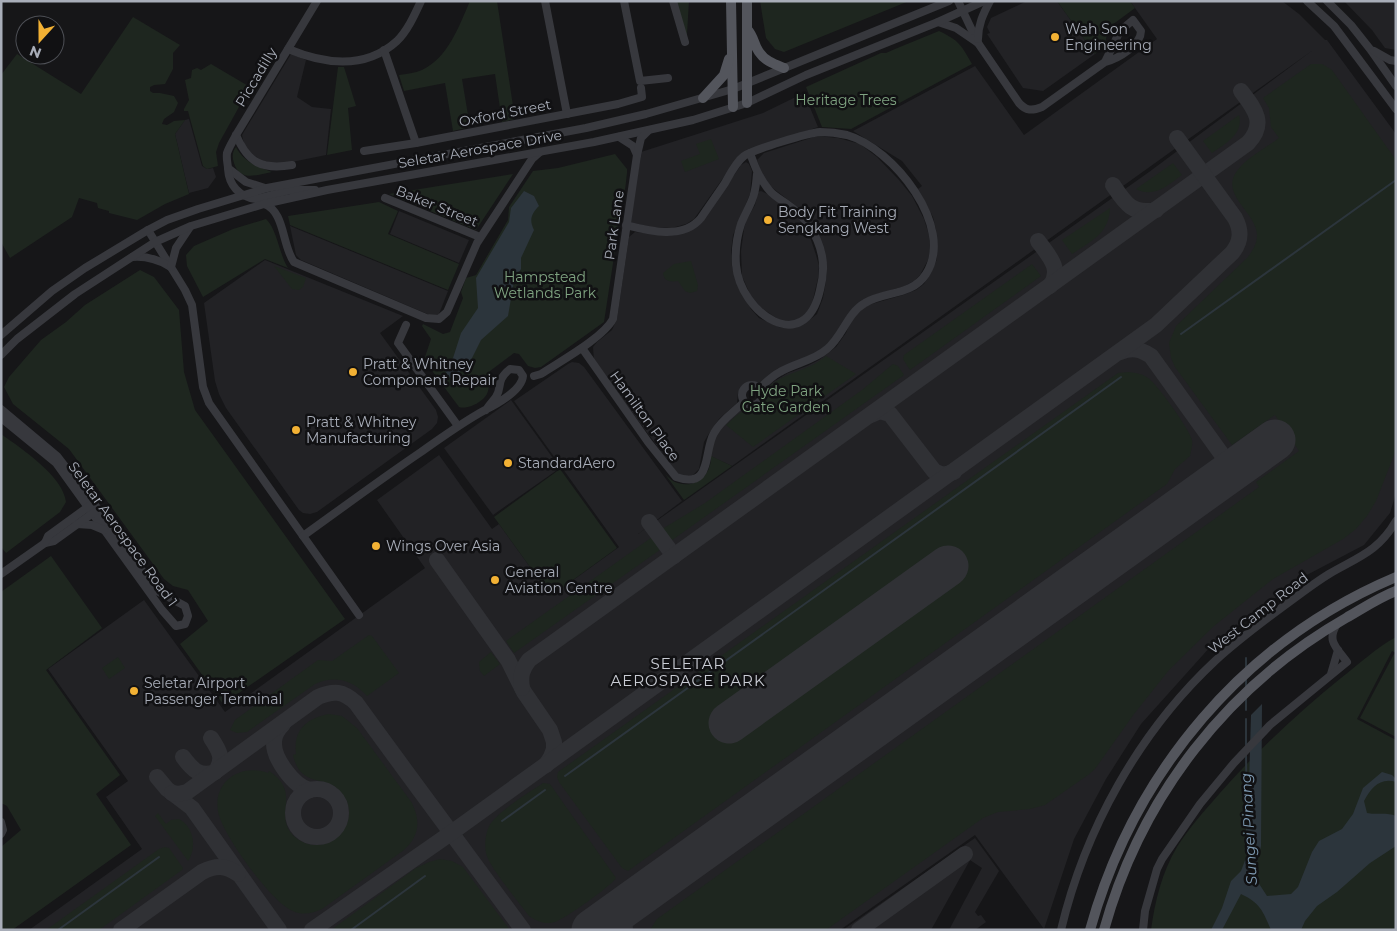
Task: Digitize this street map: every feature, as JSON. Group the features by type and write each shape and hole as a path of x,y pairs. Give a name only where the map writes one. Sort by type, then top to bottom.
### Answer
{"main road":[{"path":"731,1 733,107"},
{"path":"747,1 747,102"},
{"path":"747,29 753,36 758,51 764,58 772,64 784,68"},
{"path":"703,98 724,75 732,50"},
{"path":"1090,930 1108,875 1121,844 1155,782 1184,740 1210,708 1239,678 1302,628 1334,608 1396,577"},
{"path":"1104,930 1121,881 1150,818 1166,789 1194,749 1232,705 1260,678 1313,638 1396,591"}],"street":[{"name":"Piccadilly","path":"244,194 232,186 228,176 228,152 236,135 317,1"},
{"path":"288,49 308,57 330,62 356,62 371,57 398,40 422,1"},
{"path":"545,1 567,114"},
{"path":"624,1 640,82 668,78"},
{"path":"672,1 685,42"},
{"name":"Seletar Aerospace Drive","path":"1,335 52,291 86,268 167,220 267,188 586,128 646,114 747,84 935,5 950,1"},
{"path":"958,1 978,43 1024,108 1031,110 1042,107 1105,62 1113,60 1138,42 1141,32 1133,20 1120,31 1105,62"},
{"name":"Seletar Aerospace Drive","path":"1,355 17,339 75,294 155,242 191,226 264,204 327,190 619,137 693,120 747,102 984,1"},
{"path":"978,43 978,29 990,1"},
{"path":"1307,1 1334,26 1396,109"},
{"path":"1328,1 1393,75 1396,86"},
{"path":"938,22 956,28 978,43"},
{"path":"1370,49 1390,60 1396,61"},
{"path":"384,50 416,143"},
{"path":"1379,85 1393,75"},
{"name":"Oxford Street","path":"364,151 416,143 639,99 642,97 641,88"},
{"name":"Park Lane","path":"534,376 582,348 608,327 614,316 637,155 641,138 648,131"},
{"path":"626,225 658,232 683,229 692,225 701,218 738,162 750,153 819,132 847,135 859,140 882,155 907,182 923,205 934,240 931,263 925,275 918,283 902,292 878,297 866,302 853,313 842,332 828,349 809,360 780,372 759,389"},
{"path":"236,135 244,152 254,161 273,168 292,165"},
{"path":"619,137 633,146 637,155"},
{"path":"264,204 271,207 278,220 290,257 294,262 406,310 435,320 444,316 480,237 532,159 540,152"},
{"path":"750,153 757,174 768,189 801,215 813,233 822,258 823,273 818,301 813,313 805,320 796,324 778,324 760,312 746,296 737,273 736,256 739,232 755,191 757,174"},
{"path":"229,169 246,182 267,188"},
{"path":"755,191 760,187 768,189"},
{"path":"244,194 256,199 291,190 327,190"},
{"name":"Baker Street","path":"385,198 480,237"},
{"path":"171,267 176,248 191,226"},
{"path":"148,230 192,304 203,387 209,403 359,615"},
{"path":"131,257 159,260 171,267"},
{"path":"406,325 398,343 458,426"},
{"name":"Hamilton Place","path":"582,348 648,442 676,477 690,480 697,478 701,474 706,466 710,442 714,432 720,423 744,402"},
{"path":"303,536 458,426 493,407 519,387 523,376 518,370 510,369 503,376 497,396 486,410"},
{"name":"Hamilton Place","path":"752,386 759,389 762,398 758,403 749,405 744,402 742,392 746,387 752,386"},
{"name":"Seletar Aerospace Road 1","path":"1,409 57,456 136,569 173,623 176,626 184,624 188,616 185,606 157,591 136,569 106,531 93,508 56,463 1,418"},
{"path":"75,521 78,492"},
{"path":"1,574 44,543 54,542 75,521 93,508"},
{"path":"75,521 106,531"},
{"name":"West Camp Road","path":"1060,930 1077,874 1096,829 1118,786 1154,730 1183,695 1215,662 1299,594 1330,574 1362,557 1378,545 1396,521"},
{"path":"1143,930 1145,911 1157,869 1191,817 1234,763 1270,725 1347,662 1336,647 1332,635 1338,623"},
{"path":"1313,638 1324,639 1336,647"},
{"path":"1331,674 1336,647"},
{"path":"1,822 3,830 1,834"}],"shaded area":[{"path":"1027,1 1057,1 1095,54 1043,91 1023,88 987,34 990,33 987,27 991,18"},
{"path":"1130,1 1282,1 1327,40 1396,134 1396,493 1390,513 1364,545 1303,577 1211,646 1141,724 1106,779 1074,839 1044,929 975,835 840,930 29,930 142,849 106,797 128,781 48,669 144,600 225,712 425,568 377,500 439,455 492,529 499,524 551,596 619,547 514,401 572,362 579,363 584,367 682,501 638,534 1149,172 1313,50 732,466 710,456 714,437 728,419 742,409 753,409 761,406 764,401 765,390 773,382 788,373 819,360 836,347 860,310 868,305 916,290 924,284 931,273 937,259 936,230 933,217 918,189 922,186 902,161 853,131 975,66 1024,135 1157,39"},
{"path":"1344,1 1396,1 1396,50 1385,48 1372,30"},
{"path":"291,54 306,60 297,97 312,107 331,109 326,155 282,164 270,163 259,159 251,153 244,144 242,135"},
{"path":"804,93 818,127 743,153 738,157 694,219 686,224 672,228 650,227 630,222 641,152 763,113"},
{"path":"189,119 202,166 207,169 213,168 216,177 208,188 189,193 175,134 185,120"},
{"path":"817,136 838,138 860,144 877,157 899,180 912,196 924,219 929,235 930,251 928,260 920,275 914,281 905,286 874,295 824,347 759,385 747,383 742,386 738,393 737,403 719,419 704,442 699,469 693,475 678,474 594,361 593,347 612,330 617,319 629,237 635,232 673,236 694,228 701,223 741,165 746,162 752,171 750,194 733,235 731,251 736,282 751,309 759,318 781,328 795,328 803,325 817,314 823,298 827,275 824,249 809,219 800,209 770,186 761,173 757,160 764,153"},
{"path":"761,191 770,195 801,220 808,231 819,266 811,308 801,318 794,321 779,320 760,307 750,294 742,276 741,251 744,229 746,221 755,205 758,192"},
{"path":"399,211 469,240 459,263 390,234"},
{"path":"290,226 448,291 439,314 432,316 301,260 296,255"},
{"path":"265,260 403,316 380,333 436,410 438,417 437,423 432,429 317,512 310,514 299,510 226,408 215,381 204,303"},
{"path":"511,400 560,468 493,515 444,448"},
{"path":"975,838 999,871 975,912 978,916 981,915 986,922 975,930 949,930 982,868 970,860 931,930 843,930"}],"green space":[{"path":"470,1 497,1 515,119 502,122 495,74 462,79 470,127 453,131 445,83 404,91 399,75 422,70 439,58 452,40"},
{"path":"676,1 689,1 687,34 684,34"},
{"path":"760,1 909,1 784,52 775,49 766,38"},
{"path":"1057,1 1130,1 1135,8 1108,28 1105,45 1095,54"},
{"path":"133,17 180,45 173,53 173,69 165,84 154,85 150,87 150,91 174,96 178,103 174,112 164,119 162,124 167,125 174,121 185,120 175,134 189,194 165,204 137,220 109,213 109,211 98,208 97,203 79,198 72,217 10,258 1,242 1,75 15,57 15,65 35,65 81,94"},
{"name":"Heritage Trees","path":"939,31 959,44 972,64 851,129 822,127 806,87 881,53 886,53"},
{"path":"211,64 250,87 219,143 216,152 218,166 207,169 203,166 188,111 184,111 189,100 185,80 191,78 192,70 197,68 201,70"},
{"path":"1311,64 1322,64 1332,70 1396,160 1396,450 1376,501 1367,516 1356,529 1343,539 1273,579 1214,626 1169,670 1134,714 1095,769 1045,805 1030,809 998,812 983,818 826,930 650,930 657,919 1259,487 1256,482 1299,451 1275,415 1232,445 1175,367 1171,358 1169,343 1176,326 1248,257 1254,247 1257,239 1256,228 1236,196 1233,180 1237,171 1246,161 1279,138 1271,127 1269,108 1263,98"},
{"path":"338,67 344,67 356,106 348,108 352,150 327,155"},
{"path":"1239,115 1239,128 1236,133 1228,142 1212,153 1203,141"},
{"path":"711,139 719,159 685,172 681,161 700,154 696,144"},
{"path":"236,147 242,156 251,163 272,172 249,176 240,173 233,159"},
{"name":"Hampstead Wetlands Park","path":"615,154 627,169 627,173 625,191 617,211 619,224 604,322 541,367 528,366 519,354 514,353 490,371 489,389 484,398 472,406 459,407 427,364 425,357 431,339 422,326 423,324 443,334 450,332 463,298 461,292 466,278 476,275 508,220 509,207 533,171 558,168"},
{"path":"1173,163 1182,175 1171,183 1155,191 1149,192 1136,189"},
{"path":"513,174 476,230 389,194"},
{"path":"379,202 398,211 388,234 459,264 448,290 290,225 288,216"},
{"path":"1110,208 1109,217 1103,231 1072,254 1062,240"},
{"path":"266,219 273,229 288,268 265,259 203,297 187,266 186,255 194,246 233,229"},
{"path":"691,261 698,285 697,291 690,293 685,291 678,281 666,280 663,273 674,264"},
{"path":"1032,264 1041,276 910,370 903,359 904,355"},
{"path":"274,266 306,278 303,287 299,290 292,289"},
{"path":"140,270 154,277 179,310 184,372 195,410 345,619 223,704 180,644 208,621 188,590 173,586 164,579 69,449 13,404 4,387 9,377 41,340 85,305"},
{"name":"Hyde Park Gate Garden","path":"826,356 856,374 753,447 726,425 742,411 757,409 761,406 765,401 766,389 773,383 812,365"},
{"path":"893,364 898,366 904,375 668,543 659,531 705,503 862,390"},
{"path":"1129,372 1144,376 1152,382 1180,418 1192,440 1190,456 1175,469 1167,484 628,871 622,868 559,782 558,772 1118,373"},
{"path":"1,434 30,455 50,473 63,492 66,502 60,512 6,553 1,547"},
{"path":"711,456 732,466 684,500 665,474 678,483 691,484 697,482 709,469"},
{"path":"560,469 617,548 551,596 494,517"},
{"path":"655,535 664,547 514,653 506,641"},
{"path":"51,556 102,628 46,670 120,775 96,794 131,845 12,930 1,930 1,847 21,830 7,806 1,803 1,592"},
{"path":"369,635 372,636 399,673 367,696 350,683 337,680 322,681 247,732 237,733 230,730 235,720 318,660 332,661"},
{"path":"1396,637 1396,653 1392,651 1357,719 1396,740 1396,930 1151,930 1157,898 1167,866 1177,847 1192,826 1234,777 1263,747 1325,691 1381,646"},
{"path":"491,652 500,664 484,676 480,671 479,662"},
{"path":"1394,654 1396,655 1396,737 1360,718"},
{"path":"118,657 125,668 109,679 102,668"},
{"path":"329,714 342,716 357,728 412,803 417,816 417,828 413,839 404,850 322,909 304,914 293,911 284,905 261,882 228,835 218,811 218,800 220,791 231,777 248,770 268,773 269,771 285,789 286,824 290,832 299,840 310,844 321,844 331,841 339,835 346,826 349,816 348,806 343,795 330,784 308,777 302,773 293,755 296,754 297,738 303,726 314,719"},
{"path":"543,783 550,784 616,878 578,909 555,922 548,923 538,921 529,916 493,867 488,859 485,846 488,829 496,817"},
{"path":"158,813 166,824 171,820 179,819 188,827 193,844 188,861 155,816"},
{"path":"169,848 183,868 182,870 99,930 46,930 159,849"},
{"path":"440,859 452,861 463,867 510,930 331,930 416,868"}],"water":[{"path":"524,191 534,196 539,206 532,217 534,230 521,258 521,269 514,281 508,316 481,340 471,360 460,372 450,378 445,371 453,358 461,333 478,308 476,278 509,222 511,208"},
{"path":"1262,704 1261,846 1254,876 1267,896 1291,894 1298,887 1312,852 1319,841 1342,829 1353,814 1363,788 1382,772 1392,775 1396,782 1381,782 1370,792 1364,801 1367,813 1396,816 1396,846 1370,863 1337,892 1317,906 1305,921 1301,930 1271,930 1257,904 1241,894 1222,930 1211,930 1222,908 1231,881 1241,871 1247,855 1251,715"}],"waterway":[{"path":"1181,334 1396,180"},
{"path":"565,776 1121,377"},
{"path":"1246,658 1246,668"},
{"path":"1246,678 1246,688"},
{"path":"1246,698 1246,710"},
{"name":"Sungei Pinang","path":"1246,719 1246,747"},
{"name":"Sungei Pinang","path":"1246,754 1247,842"},
{"path":"502,821 545,790"},
{"path":"58,930 159,857"},
{"path":"351,930 425,876"}],"taxiway":[{"path":"522,688 522,673 529,660 1248,143 1254,136 1258,122 1254,110 1241,91"},
{"path":"312,930 451,833 1156,325 1232,253 1240,236 1235,218 1177,138"},
{"path":"1113,185 1121,197 1135,209 1141,211 1156,210"},
{"path":"1038,241 1050,257 1055,268 1054,280 1050,286"},
{"path":"1120,352 1136,350 1151,356 1233,470"},
{"path":"871,415 880,411 890,414 934,471 943,475 954,472"},
{"path":"649,522 674,556"},
{"path":"437,560 508,660 524,692 550,730 554,749 546,765"},
{"path":"172,793 187,792 318,697 329,693 342,694 356,703 523,930"},
{"path":"283,724 274,739 277,756 291,778 304,788 310,790"},
{"path":"183,757 201,773 210,774 215,772 220,763 220,755 211,738"},
{"path":"157,777 167,789 192,808 279,930"},
{"path":"317,789 326,791 334,796 339,804 341,813 339,822 334,830 326,835 317,837 308,835 300,830 295,822 293,813 295,804 300,796 308,791 317,789"},
{"path":"859,930 965,854"},
{"path":"121,930 202,872 220,867 238,874"},
{"path":"625,930 624,918 629,902"},
{"path":"595,927 612,926 622,930"}],"runway":[{"path":"592,930 1275,440"},
{"path":"729,723 948,566"}],"place":[{"name":"Wah Son Engineering","path":"1055,37"},
{"name":"Body Fit Training Sengkang West","path":"768,220"},
{"name":"Pratt & Whitney Component Repair","path":"353,372"},
{"name":"Pratt & Whitney Manufacturing","path":"296,430"},
{"name":"StandardAero","path":"508,463"},
{"name":"Wings Over Asia","path":"376,546"},
{"name":"General Aviation Centre","path":"495,580"},
{"name":"Seletar Airport Passenger Terminal","path":"134,691"}],"district":[{"name":"SELETAR AEROSPACE PARK","path":"688,672"}]}
